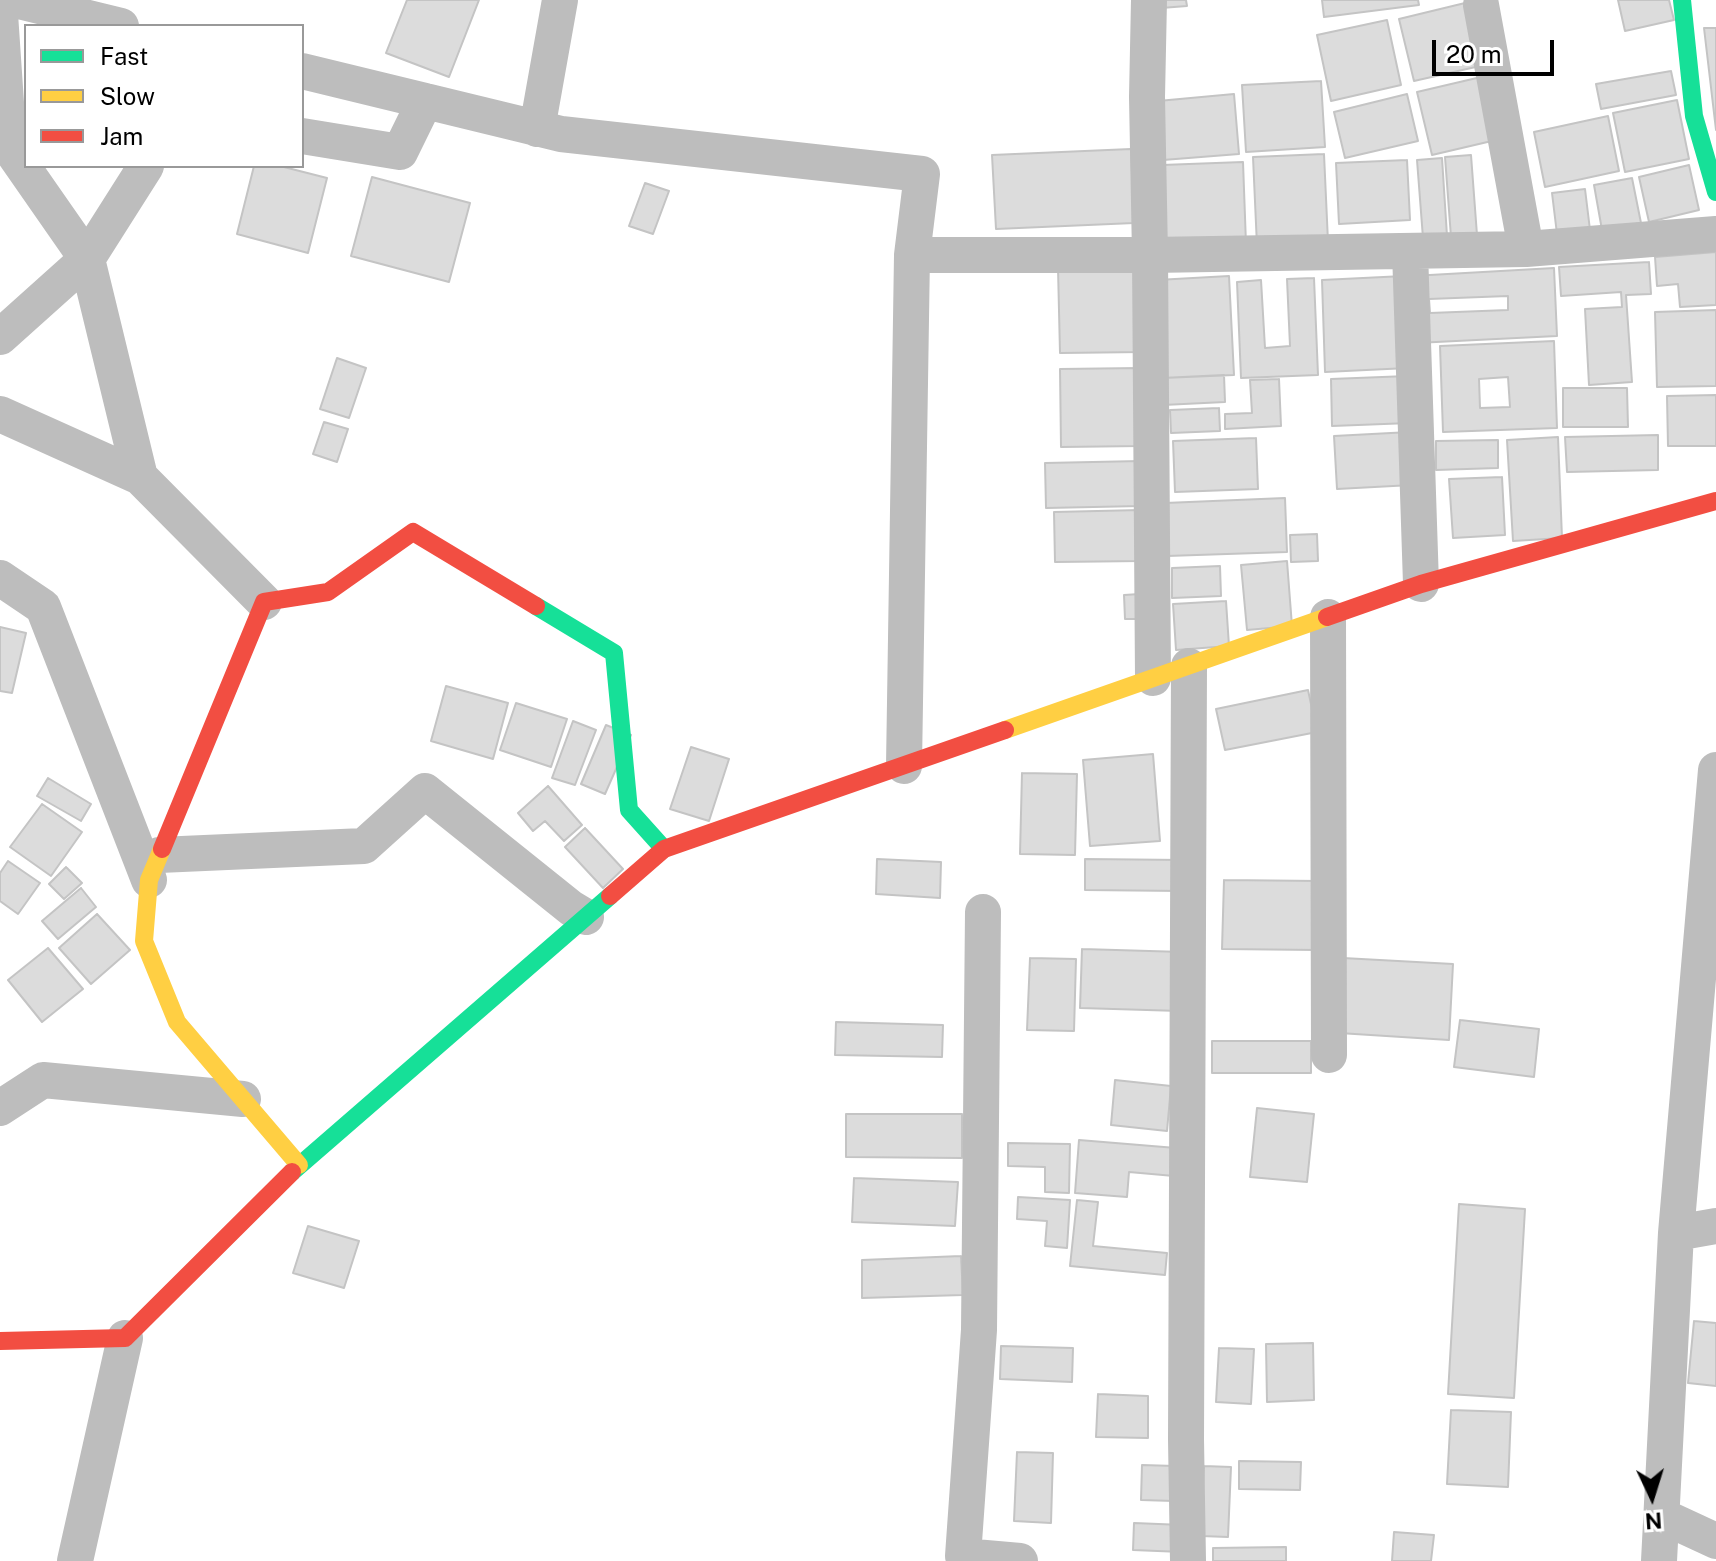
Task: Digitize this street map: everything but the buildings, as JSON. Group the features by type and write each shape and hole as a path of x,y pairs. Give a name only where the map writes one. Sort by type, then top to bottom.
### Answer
{"street":[{"path":"15,0 113,24"},
{"path":"537,129 560,0"},
{"path":"1149,0 1147,97 1153,678"},
{"path":"1682,0 1694,116 1716,192"},
{"path":"1481,5 1526,249"},
{"path":"0,14 9,147 22,161"},
{"path":"304,71 561,134 922,174 912,255 904,766"},
{"path":"304,136 400,152 425,101"},
{"path":"27,168 87,259 140,477"},
{"path":"0,337 87,259 145,168"},
{"path":"912,255 1526,249 1716,234"},
{"path":"1410,251 1421,584"},
{"path":"0,414 140,477 264,602"},
{"path":"75,1561 125,1338 299,1165 664,849 1421,584 1716,501"},
{"path":"264,602 328,592 413,532 614,653 629,810 664,849"},
{"path":"0,578 43,607 154,868"},
{"path":"264,602 154,868 144,941 177,1022 299,1165"},
{"path":"1328,617 1329,1055"},
{"path":"1188,1561 1189,666"},
{"path":"1659,1561 1676,1233 1716,770"},
{"path":"154,868 364,846 425,791 586,917"},
{"path":"983,912 979,1330 958,1559 1020,1561"},
{"path":"0,1108 43,1080 243,1099"},
{"path":"1676,1233 1716,1226"},
{"path":"0,1341 125,1338"},
{"path":"1662,1516 1716,1541"}],"traffic: fast":[{"path":"1682,0 1694,116 1716,192"},
{"path":"536,606 614,653 629,810 664,849"},
{"path":"292,1172 610,896"}],"traffic: slow":[{"path":"1005,730 1327,617"},
{"path":"162,849 149,880 144,941 177,1022 299,1165"}],"traffic: jam":[{"path":"1327,617 1421,584 1716,501"},
{"path":"162,849 264,602 328,592 413,532 536,606"},
{"path":"610,896 664,849 1005,730"},
{"path":"0,1341 125,1338 292,1172"}]}
